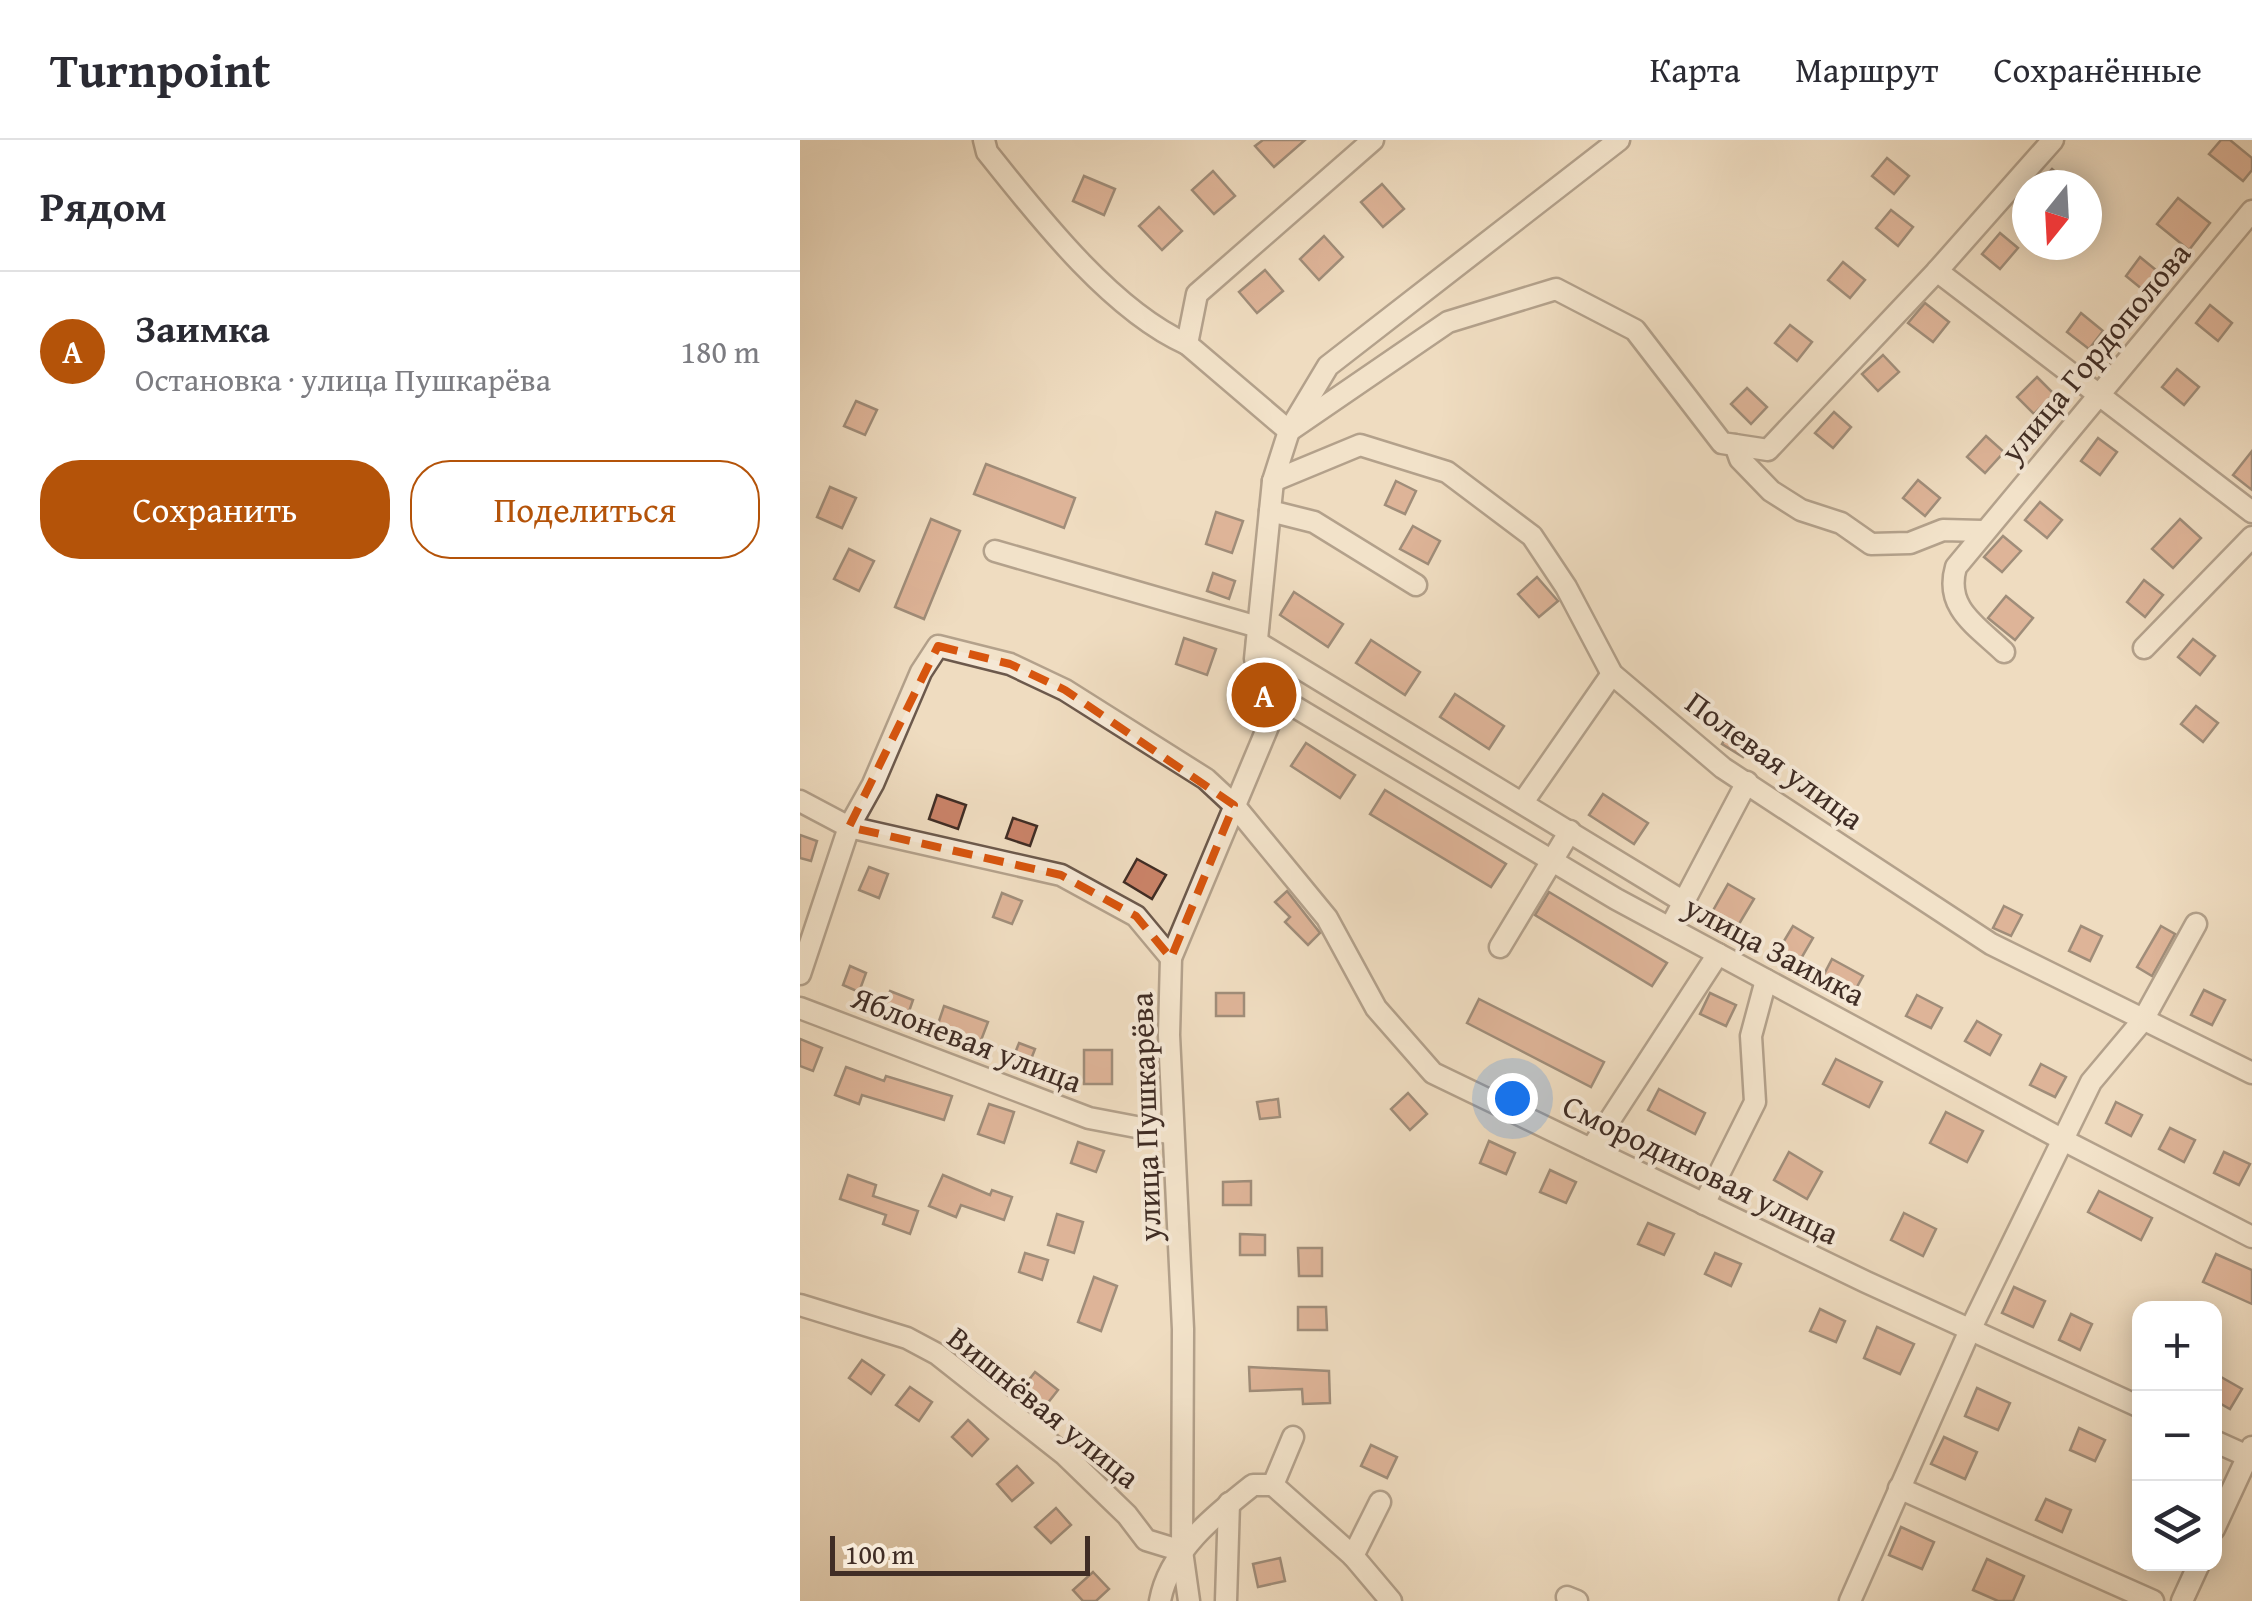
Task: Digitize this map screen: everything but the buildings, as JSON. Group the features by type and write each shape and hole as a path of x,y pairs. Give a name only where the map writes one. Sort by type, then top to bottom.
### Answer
{"street":[{"path":"984,140 987,152 1056,239 1163,333 1187,344 1289,430"},
{"path":"1187,344 1197,294 1373,140"},
{"path":"1280,698 1257,643 1273,481 1289,430 1328,366 1618,140"},
{"path":"1289,430 1448,322 1556,289 1635,330 1722,443 1768,450 2053,140"},
{"name":"улица Гордополова","path":"2004,652 1956,607 1951,592 1956,567 1982,530 2099,398 2252,211"},
{"path":"1937,270 2252,512"},
{"name":"Полевая улица","path":"1273,481 1360,445 1447,472 1532,536 1566,587 1612,674 1722,768 1991,944 2252,1074"},
{"path":"1735,445 1740,458 1771,491 1801,510 1840,523 1871,544 1910,543 1943,530 1982,530"},
{"path":"1270,511 1314,522 1416,585"},
{"path":"2144,648 2252,536"},
{"path":"995,551 1257,643 1684,902"},
{"name":"Смородиновая улица","path":"849,827 873,784 921,672 938,646 1010,664 1065,690 1206,779 1234,804 1327,918 1376,1008 1434,1074 2132,1403"},
{"path":"1523,802 1612,674"},
{"name":"улица Пушкарёва","path":"1191,1600 1182,1551 1182,1329 1173,1134 1172,958 1280,698"},
{"name":"улица Заимка","path":"1280,698 1670,928 2252,1237"},
{"path":"1670,928 1747,782"},
{"path":"800,801 849,827 1061,875 1136,916 1172,958"},
{"path":"800,974 849,827"},
{"path":"1500,948 1570,831"},
{"path":"1850,1601 1970,1330 2091,1082 2143,1020 2196,924"},
{"path":"1591,1149 1718,954"},
{"path":"1704,1204 1755,1102 1752,1036 1766,980"},
{"name":"Яблоневая улица","path":"800,1008 1089,1118 1173,1134"},
{"name":"Вишнёвая улица","path":"800,1305 907,1338 938,1354 1065,1455 1128,1515 1146,1540 1182,1551"},
{"path":"1273,1485 1293,1437"},
{"path":"2222,1444 2250,1454 2222,1512"},
{"path":"1160,1601 1164,1578 1182,1551 1253,1485 1273,1485 1353,1556 1391,1601"},
{"path":"1900,1488 2153,1601"},
{"path":"1353,1556 1380,1502"},
{"path":"1226,1601 1230,1503"},
{"path":"2182,1601 2196,1571"}],"highlighted area":[{"path":"938,646 1010,664 1065,690 1234,805 1171,958 1136,916 1061,875 849,827"}],"place":[{"name":"Заимка","path":"1264,695"}]}
